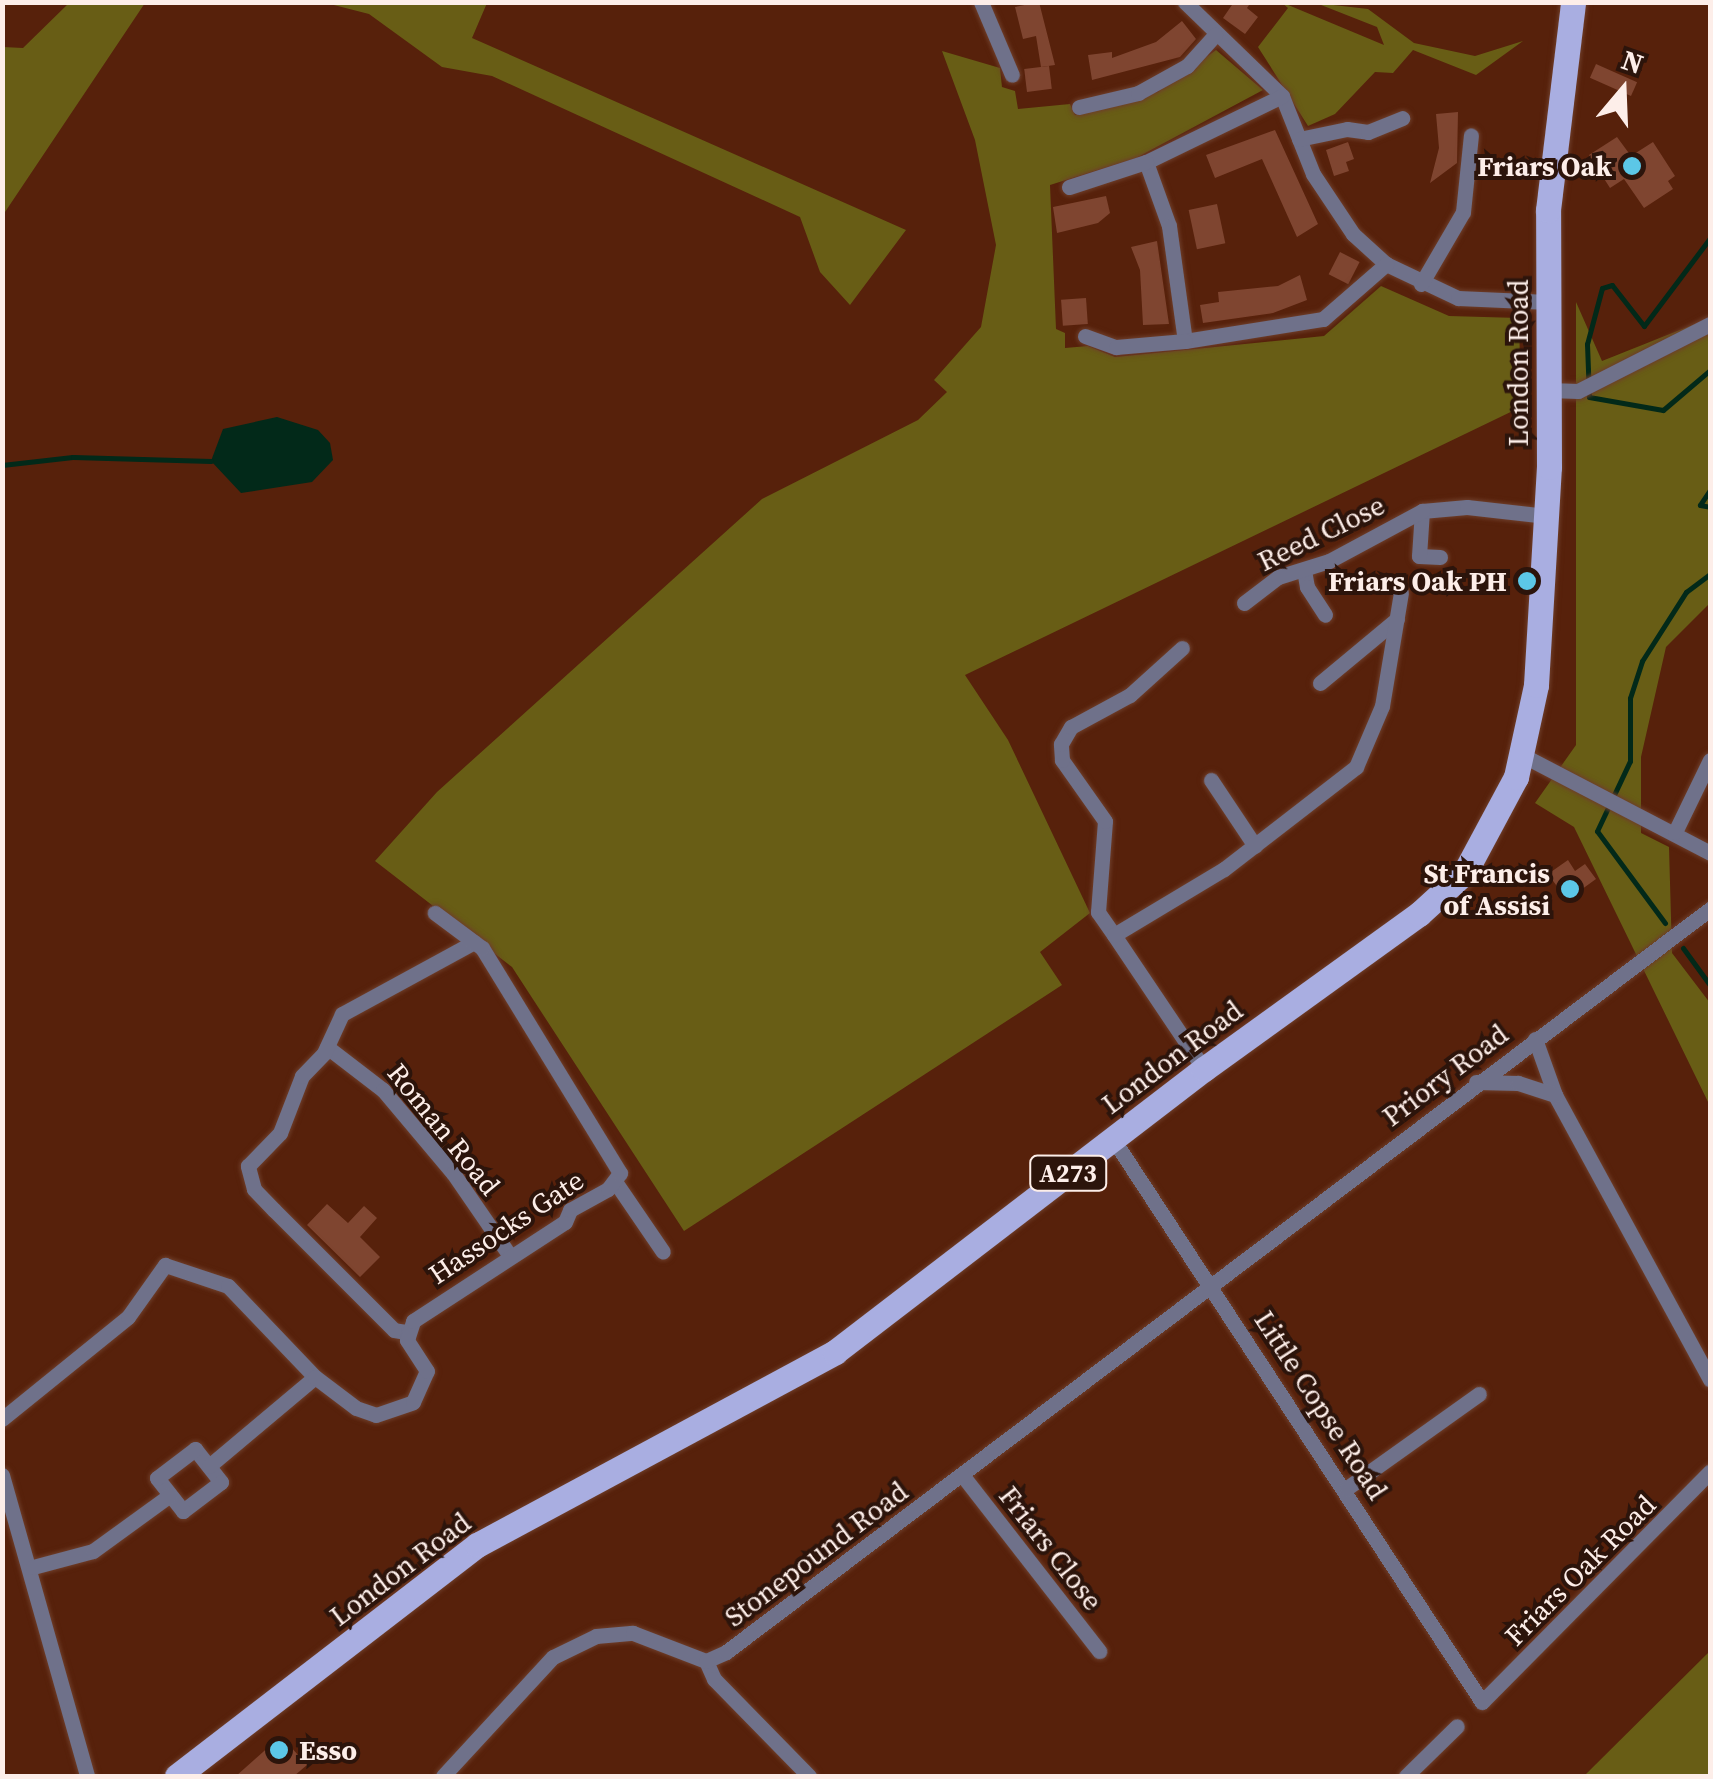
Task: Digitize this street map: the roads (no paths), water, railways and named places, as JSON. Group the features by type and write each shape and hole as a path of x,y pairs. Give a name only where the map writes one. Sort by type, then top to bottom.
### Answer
{"main road":[{"name":"London Road","path":"178,1776 477,1545 835,1352 1204,1069 1419,914 1465,872 1492,831 1522,755 1536,686 1546,516 1548,210 1573,2"}],"street":[{"path":"1185,2 1215,36 1282,96 1298,139 1353,234 1386,264 1421,284 1458,298 1548,302"},
{"path":"984,8 1012,75"},
{"path":"1079,107 1138,93 1187,66 1215,36"},
{"path":"1069,188 1146,162 1282,96"},
{"path":"1298,139 1347,129 1368,132 1402,118"},
{"path":"1421,284 1463,212 1471,134"},
{"path":"1146,162 1169,226 1185,341"},
{"path":"1084,336 1116,347 1185,341 1323,319 1386,264"},
{"path":"1549,390 1590,386 1710,324"},
{"name":"Reed Close","path":"1244,604 1278,576 1304,570 1422,511 1466,507 1546,516"},
{"name":"Reed Close","path":"1422,511 1419,556 1440,558"},
{"path":"1304,570 1306,587 1325,615"},
{"path":"1114,936 1256,846 1356,767 1382,706 1401,593"},
{"path":"1320,683 1397,618"},
{"path":"1182,648 1130,694 1072,727 1062,744 1062,760 1105,820 1098,912 1204,1069"},
{"path":"1522,755 1710,853"},
{"path":"1675,832 1710,760"},
{"path":"1211,780 1256,846"},
{"name":"Priory Road","path":"1213,1286 1476,1082 1710,909"},
{"name":"Hassocks Gate","path":"406,1332 439,1301 616,1183 620,1164 474,942 435,913"},
{"path":"2,1419 128,1317 166,1265 228,1286 315,1376 356,1408 398,1412 424,1391 427,1371 406,1332 394,1330 274,1210 248,1175 248,1166 280,1133 302,1076 327,1047 342,1014 360,1000 474,942"},
{"path":"1535,1038 1555,1095 1710,1379"},
{"name":"Roman Road","path":"327,1047 383,1090 454,1173 510,1256"},
{"path":"1476,1082 1518,1083 1555,1095"},
{"name":"Little Copse Road","path":"1113,1139 1347,1488 1482,1702"},
{"name":"Hassocks Gate","path":"616,1183 663,1252"},
{"name":"Stonepound Road","path":"706,1661 963,1476 1213,1286"},
{"path":"208,1466 315,1376"},
{"path":"1347,1488 1478,1394"},
{"path":"195,1449 221,1482 183,1512 170,1495 158,1478 195,1449"},
{"name":"Friars Oak Road","path":"1482,1702 1710,1472"},
{"name":"Friars Close","path":"963,1476 1100,1651"},
{"path":"4,1482 33,1568 75,1750 87,1776"},
{"path":"33,1568 93,1551 170,1495"},
{"path":"443,1776 553,1656 596,1636 633,1634 706,1661 714,1679 809,1776"},
{"path":"1406,1776 1458,1726"}],"waterway":[{"path":"1710,238 1644,326 1612,285 1602,288 1587,344 1589,397 1663,410 1710,370"},
{"path":"2,465 73,457 211,461"},
{"path":"1710,490 1700,505 1710,507"},
{"path":"1665,923 1597,831 1630,761 1630,698 1642,661 1686,592 1710,574"},
{"path":"1683,948 1710,985"}],"place":[{"name":"Friars Oak","path":"1632,166"},
{"name":"Friars Oak PH","path":"1527,581"},
{"name":"St Francis of Assisi","path":"1570,889"},
{"name":"Esso","path":"279,1750"}]}
